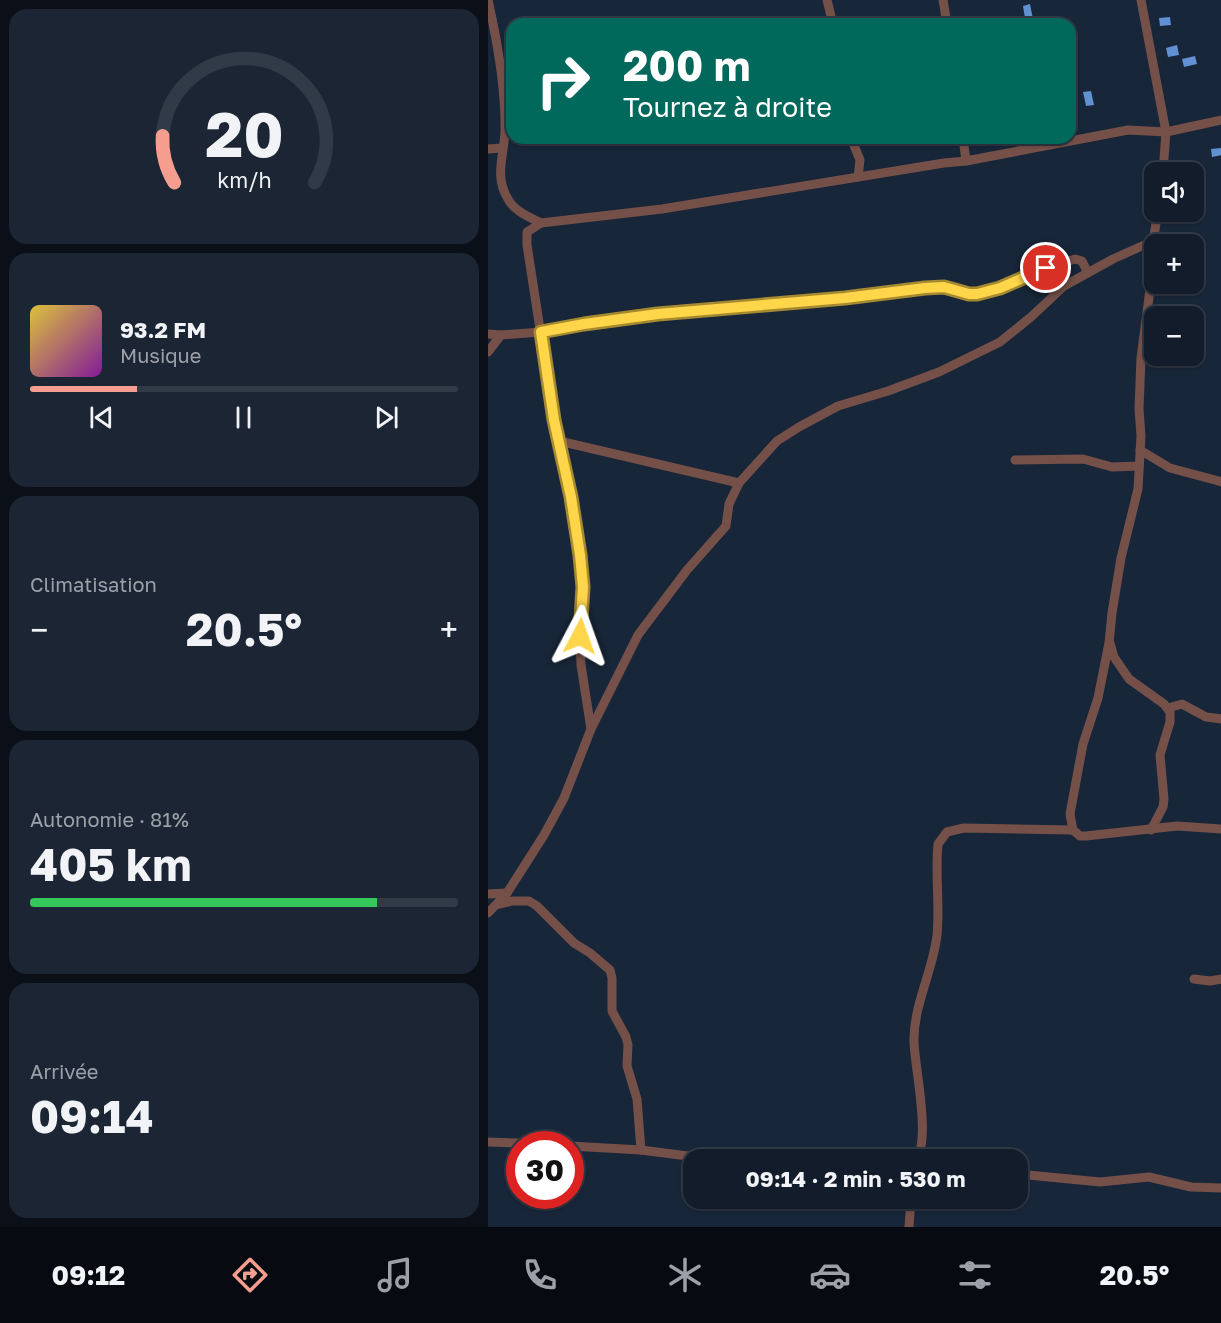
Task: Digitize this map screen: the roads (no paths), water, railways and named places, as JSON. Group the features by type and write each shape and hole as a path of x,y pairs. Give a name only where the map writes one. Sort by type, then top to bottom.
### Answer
{"street":[{"path":"488,0 500,63 505,132 500,173 504,190 508,201 541,223"},
{"path":"827,0 832,18"},
{"path":"943,0 946,18"},
{"path":"1141,0 1166,132 1164,162"},
{"path":"1076,140 1128,130 1166,132 1222,120"},
{"path":"853,144 860,160 858,177"},
{"path":"964,144 966,161"},
{"path":"591,729 581,665 583,587 581,566 541,332 527,232 541,223 662,209 966,161 1055,144"},
{"path":"488,149 502,148"},
{"path":"488,913 507,893 544,835 564,798 591,729 638,635 687,570 726,526 729,504 739,483 777,441 838,406 888,392 939,372 1000,342 1064,286 1144,245"},
{"path":"488,334 541,332 658,314 845,298 925,288 944,287 977,294 1000,288 1032,273 1075,259 1082,261 1088,273"},
{"path":"1149,294 1141,358 1138,489 1127,525 1098,698 1083,744 1070,814 1073,830 1080,836 1177,826 1222,829"},
{"path":"488,352 501,335"},
{"path":"559,441 739,483"},
{"path":"1140,450 1170,468 1222,482"},
{"path":"1015,460 1083,459 1112,466 1139,466"},
{"path":"1109,643 1114,657 1129,679 1168,708 1170,722 1160,755 1163,807 1151,830"},
{"path":"1168,708 1182,705 1206,717 1222,719"},
{"path":"921,1149 919,1076 914,1041 937,936 938,844 947,832 964,828 1073,830"},
{"path":"488,894 507,893"},
{"path":"496,905 512,901 529,901 537,906 574,943 610,970 612,1011 626,1037 628,1046 627,1066 637,1100 641,1150"},
{"path":"1194,978 1210,981 1222,979"},
{"path":"488,1142 506,1143"},
{"path":"584,1147 683,1155"},
{"path":"1028,1175 1100,1182 1149,1177 1196,1188 1222,1188"},
{"path":"909,1227 910,1209"}]}
